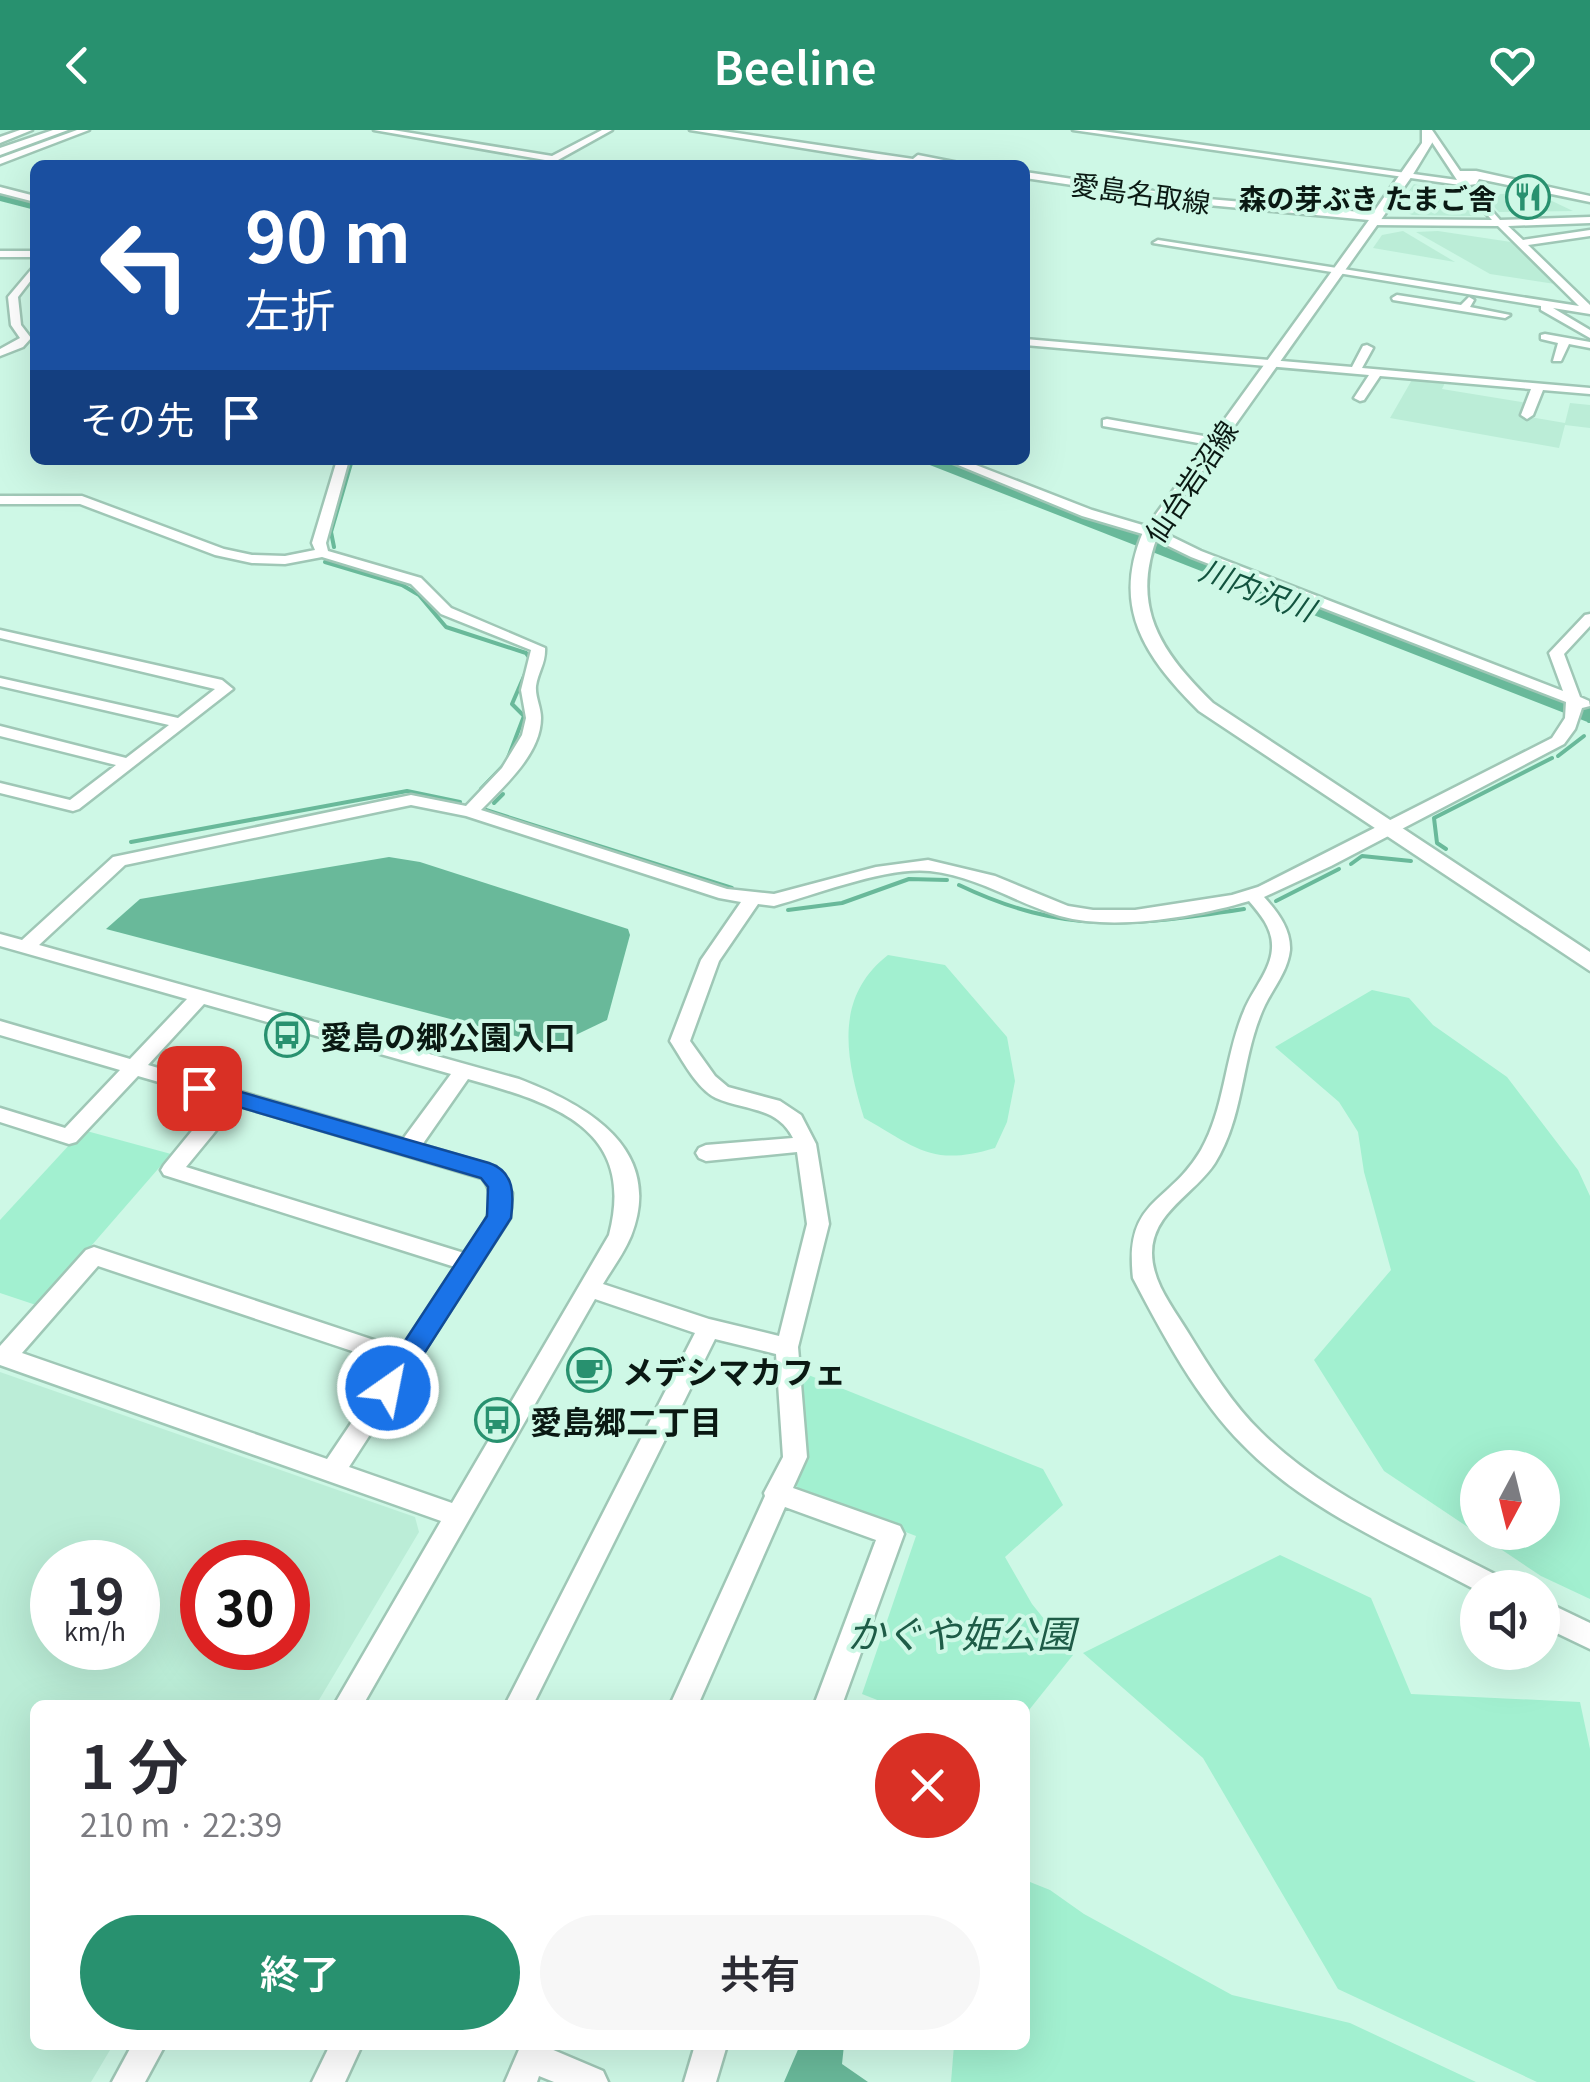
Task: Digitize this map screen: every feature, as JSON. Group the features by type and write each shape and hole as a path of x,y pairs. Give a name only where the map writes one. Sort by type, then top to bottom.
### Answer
{"main road":[{"path":"1,155 50,130"},
{"path":"1,155 64,130"},
{"path":"695,130 896,160"},
{"path":"740,130 931,160"},
{"name":"仙台岩沼線","path":"1430,134 1406,176 1148,540 1135,582 1141,618 1176,678 1232,727 1590,963"},
{"name":"愛島名取線","path":"1030,178 1252,211 1374,219"}],"street":[{"path":"0,140 28,130"},
{"path":"1,155 85,130"},
{"path":"378,130 554,159 608,130"},
{"path":"1077,130 1472,182 1476,174 1473,162"},
{"path":"1430,134 1458,152"},
{"path":"1430,134 1459,178 1498,222 1590,311"},
{"path":"1,155 30,163"},
{"path":"1476,174 1590,199"},
{"path":"0,190 30,198"},
{"path":"0,201 30,209"},
{"path":"1374,219 1498,222 1590,217"},
{"path":"1444,230 1482,236"},
{"path":"1500,238 1520,242 1590,233"},
{"path":"1158,243 1590,311"},
{"path":"0,254 30,254"},
{"path":"0,353 20,345 26,338 16,325 13,297 30,275"},
{"path":"1516,291 1590,335"},
{"path":"1464,309 1472,294"},
{"path":"1398,298 1505,315"},
{"path":"1545,337 1590,344"},
{"path":"1556,359 1564,340"},
{"path":"1030,342 1590,390"},
{"path":"1355,370 1367,348"},
{"path":"1360,398 1376,372"},
{"path":"1528,415 1539,385"},
{"path":"1106,423 1215,442"},
{"path":"322,553 320,543 342,465"},
{"path":"965,465 1580,708"},
{"path":"0,500 82,500 220,552 252,559 285,560 322,553 416,580 446,612 538,648 539,661 528,686 534,724 500,780 470,812"},
{"path":"1580,708 1556,653 1590,618"},
{"path":"0,634 225,688 73,806 0,788"},
{"path":"0,682 180,723"},
{"path":"26,947 119,862 411,800 470,812 725,894 752,899 774,900 876,872 928,865 989,880 1064,911 1135,916 1254,894 1546,750 1566,734 1580,708"},
{"path":"0,731 127,763"},
{"path":"1254,894 1276,922 1280,958 1243,1036 1218,1135 1207,1159 1150,1216 1142,1234 1140,1257 1144,1278 1248,1435 1272,1458 1324,1495 1464,1570"},
{"path":"686,1700 794,1457 787,1347 818,1224 806,1144 794,1120 783,1112 721,1092 680,1041 710,960 752,899"},
{"path":"0,940 563,1103 598,1128 619,1158 628,1194 620,1236 351,1700"},
{"path":"0,1116 69,1136 201,996"},
{"path":"0,1028 409,1147 489,1172 497,1181 503,1192 499,1218 332,1473"},
{"path":"409,1147 463,1071"},
{"path":"231,1098 171,1170 470,1264"},
{"path":"706,1153 806,1144"},
{"path":"406,1360 94,1256 2,1356 458,1516"},
{"path":"591,1289 709,1328 787,1347"},
{"path":"522,1700 709,1328"},
{"path":"776,1493 891,1534 830,1700"},
{"path":"1560,1621 1590,1637"},
{"path":"128,2082 147,2050"},
{"path":"328,2082 344,2050"},
{"path":"700,2082 710,2050"},
{"path":"530,2061 592,2082"}],"shaded area":[{"path":"1414,184 1434,189 1430,197 1441,199 1438,205 1478,212 1472,216 1412,215 1397,208"},
{"path":"1533,192 1573,211 1499,212 1483,195"},
{"path":"1403,231 1455,262 1373,248 1382,235"},
{"path":"1438,231 1511,242 1555,284 1490,274 1416,232"},
{"path":"1413,378 1446,381 1442,389 1527,403 1524,416 1565,423 1570,403 1590,405 1590,428 1565,425 1559,448 1390,418"},
{"path":"389,857 420,862 628,929 630,935 607,1020 559,1043 546,1044 106,929 140,899"},
{"path":"0,1372 415,1517 419,1532 319,1700 30,1700 30,2050 110,2050 91,2082 0,2082"},
{"path":"798,2050 843,2050 842,2064 868,2082 784,2082"}],"green space":[{"path":"888,955 945,965 1007,1037 1015,1081 1007,1122 995,1148 940,1155 912,1146 864,1118 849,1052 851,1010 870,972"},
{"path":"1372,990 1409,998 1433,1025 1507,1077 1578,1170 1590,1196 1590,1599 1560,1585 1560,1570 1532,1570 1502,1550 1560,1550 1560,1450 1460,1450 1460,1522 1384,1471 1314,1360 1391,1270 1364,1172 1358,1132 1339,1102 1275,1047"},
{"path":"83,1130 171,1154 39,1306 0,1293 0,1220"},
{"name":"かぐや姫公園","path":"801,1372 1043,1469 1063,1505 1005,1557 1032,1604 1073,1655 1030,1709 1030,1700 877,1700 862,1694 916,1536 801,1492 793,1481 806,1444"},
{"path":"1280,1555 1371,1598 1411,1694 1580,1702 1590,1749 1590,2082 1537,2082 1338,1989 1203,1758 1083,1653"},
{"path":"1030,1882 1232,1995 1350,2023 1476,2082 951,2082 954,2050 1030,2050"}],"waterway":[{"name":"川内沢川","path":"0,196 30,204"},
{"path":"334,547 331,532 351,465"},
{"name":"川内沢川","path":"940,465 1590,716"},
{"path":"325,562 402,585 419,595 446,627 526,653 531,660 512,704 524,716 506,763 481,789"},
{"name":"川内沢川","path":"1589,721 1590,716"},
{"path":"1558,756 1584,736"},
{"path":"1446,849 1437,843 1434,818 1552,758"},
{"path":"131,842 407,791 460,802"},
{"path":"494,803 503,794"},
{"path":"486,810 732,888"},
{"path":"1351,864 1362,856 1411,861"},
{"path":"1276,901 1339,869"},
{"path":"788,910 842,903 909,879 947,880"},
{"path":"959,885 1032,912 1099,922 1167,919 1244,909"}],"place":[{"name":"森の芽ぶき たまご舎","path":"1528,197"},
{"name":"愛島の郷公園入口","path":"287,1035"},
{"name":"メデシマカフェ","path":"589,1370"},
{"name":"愛島郷二丁目","path":"497,1420"}],"route":[{"path":"199,1088 409,1147 489,1172 497,1181 503,1192 499,1218 388,1388"}]}
